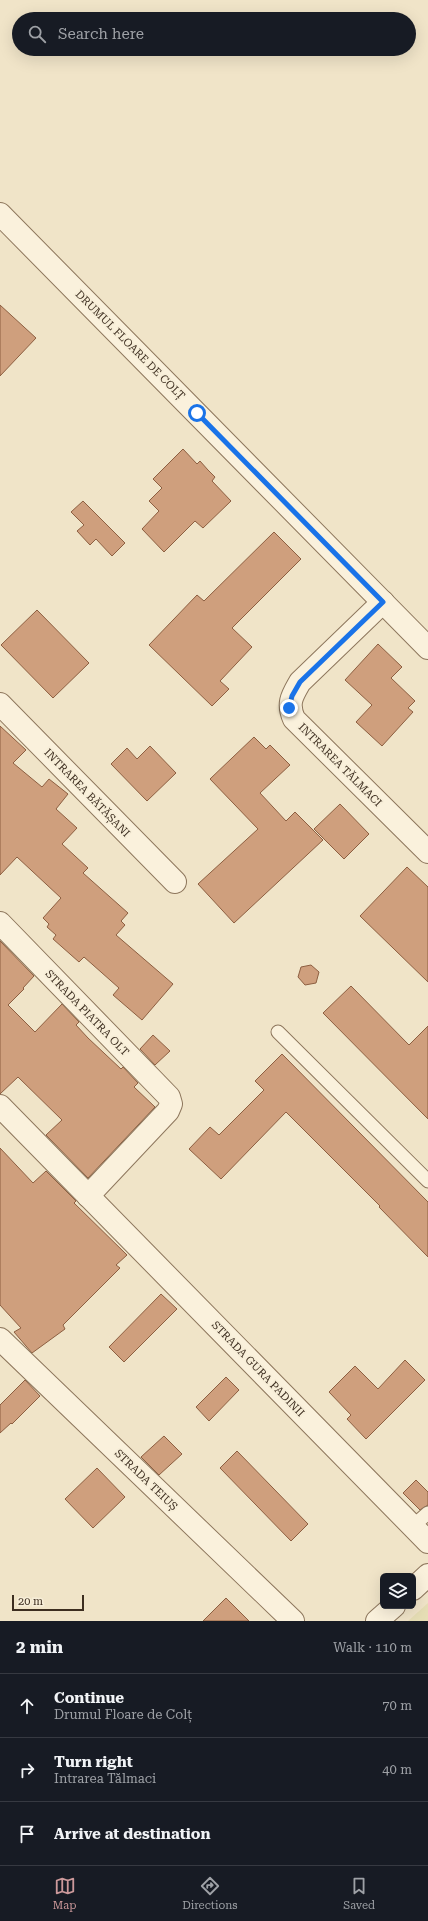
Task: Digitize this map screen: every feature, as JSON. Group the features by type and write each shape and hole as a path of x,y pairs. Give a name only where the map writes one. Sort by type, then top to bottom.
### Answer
{"street":[{"name":"DRUMUL FLOARE DE COLȚ","path":"0,214 428,648"},
{"name":"INTRAREA TĂLMACI","path":"383,602 300,682 292,696 289,708 294,719 428,852"},
{"name":"INTRAREA BĂTĂȘANI","path":"0,704 174,882"},
{"name":"STRADA PIATRA OLT","path":"0,923 169,1097 170,1104 168,1111 88,1196"},
{"name":"STRADA GURA PADINII","path":"0,1106 88,1196 420,1520 428,1542"},
{"name":"STRADA TEIUȘ","path":"0,1339 293,1621"},
{"path":"416,1586 428,1575"},
{"path":"378,1621 391,1609"}],"lane":[{"path":"278,1032 428,1181"}],"shaded area":[{"path":"428,1603 428,1621 408,1621"}],"building":[{"path":"0,305 36,338 0,376"},
{"path":"183,449 197,464 200,461 215,477 212,481 231,501 203,528 195,521 164,552 142,529 159,511 149,501 162,488 153,479"},
{"path":"83,501 125,543 112,556 96,539 90,545 77,531 84,525 71,512"},
{"path":"274,532 301,559 232,628 252,647 220,681 229,689 212,706 149,645 197,595 204,601"},
{"path":"37,610 89,663 53,698 1,645"},
{"path":"378,644 402,667 391,678 415,701 408,708 413,712 382,746 356,722 372,705 345,680"},
{"path":"0,726 26,750 13,763 42,787 49,779 68,794 56,809 77,828 62,844 88,868 83,873 128,913 121,921 125,925 116,935 173,984 142,1020 113,995 119,988 84,957 79,962 53,939 56,935 47,927 49,924 43,918 61,898 17,857 0,875"},
{"path":"254,737 266,749 270,745 290,765 260,793 286,821 295,812 323,840 234,923 198,884 258,829 210,779"},
{"path":"150,746 176,773 147,801 111,764 127,748 137,759"},
{"path":"340,804 369,834 344,859 314,829"},
{"path":"407,867 428,887 428,982 360,916"},
{"path":"0,941 34,976 23,988 24,989 8,1005 35,1032 62,1004 79,1022 76,1025 121,1069 123,1067 138,1083 134,1087 155,1107 88,1178 46,1135 62,1120 18,1077 0,1094"},
{"path":"311,965 319,972 316,983 305,985 298,977 301,967"},
{"path":"351,986 409,1045 428,1026 428,1119 323,1013"},
{"path":"153,1035 170,1051 155,1065 140,1049"},
{"path":"282,1054 428,1202 428,1257 379,1207 380,1206 286,1112 221,1179 189,1149 210,1127 219,1135 264,1090 255,1081"},
{"path":"0,1148 33,1183 46,1171 76,1201 74,1203 127,1255 116,1265 120,1268 63,1325 65,1329 32,1353 14,1332 21,1328 0,1305"},
{"path":"161,1294 177,1309 124,1362 109,1347"},
{"path":"405,1360 425,1380 366,1439 347,1419 351,1415 329,1392 355,1366 378,1389"},
{"path":"226,1377 239,1390 209,1421 196,1407"},
{"path":"25,1380 40,1396 12,1424 11,1423 0,1433 0,1405"},
{"path":"164,1436 182,1454 159,1475 141,1457"},
{"path":"237,1451 308,1524 291,1541 220,1468"},
{"path":"97,1468 125,1497 93,1528 65,1499"},
{"path":"416,1480 428,1492 428,1505 420,1510 403,1493"},
{"path":"226,1598 249,1621 203,1621"}],"route":[{"path":"197,413 383,602 300,682 292,696 289,708"}]}
